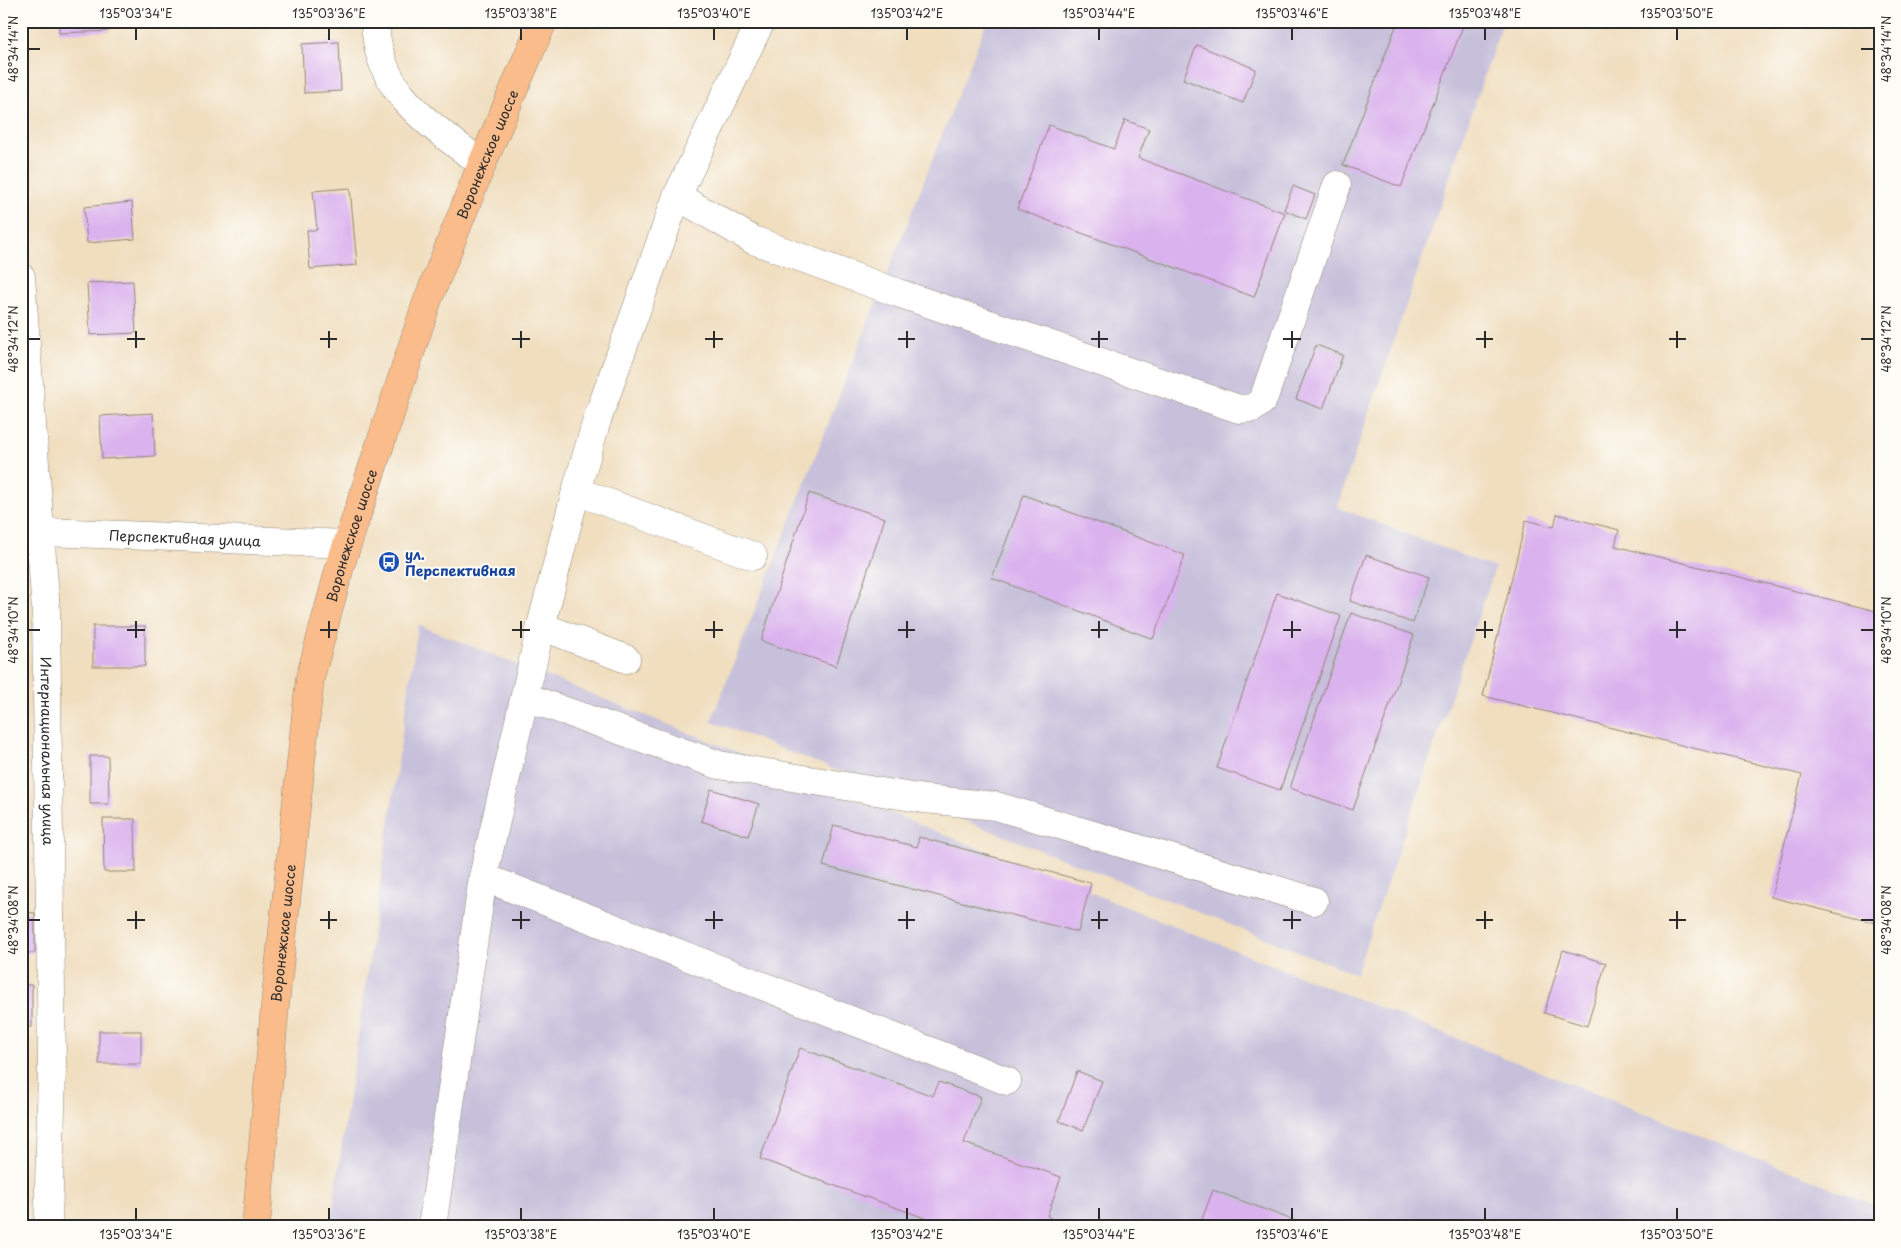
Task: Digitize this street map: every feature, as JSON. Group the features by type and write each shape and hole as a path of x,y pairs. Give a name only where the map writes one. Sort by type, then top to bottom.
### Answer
{"main road":[{"name":"Воронежское шоссе","path":"256,1227 275,1005 310,678 347,544 427,302 482,164 543,21"}],"street":[{"path":"375,21 378,50 385,71 401,97 482,164"},
{"path":"432,1227 483,877 541,626 576,491 597,420 677,196 761,21"},
{"path":"677,196 753,240 898,293 1239,409 1253,408 1263,400 1337,185"},
{"name":"Интернациональная улица","path":"21,277 31,531 46,611 52,1068 48,1227"},
{"path":"576,491 753,556"},
{"name":"Перспективная улица","path":"31,531 347,544"},
{"path":"541,626 626,659"},
{"path":"525,697 719,765 924,799 996,806 1314,901"},
{"path":"483,877 1007,1081"}],"shaded area":[{"path":"987,21 1503,21 1337,507 1495,568 1356,974 711,721"},
{"path":"418,625 1880,1207 1880,1227 330,1227"}],"building":[{"path":"59,21 108,21 109,31 59,33"},
{"path":"1398,21 1465,21 1401,187 1343,165"},
{"path":"339,42 341,91 304,93 302,44"},
{"path":"1197,45 1256,69 1243,103 1183,79"},
{"path":"1125,120 1149,129 1138,158 1285,213 1254,297 1017,209 1049,125 1114,149"},
{"path":"1293,186 1315,195 1306,219 1284,210"},
{"path":"350,188 357,265 310,269 307,230 317,230 313,191"},
{"path":"132,202 135,239 87,243 84,207"},
{"path":"133,281 136,333 90,335 87,283"},
{"path":"1316,345 1343,355 1323,409 1296,399"},
{"path":"153,413 155,456 102,459 100,416"},
{"path":"809,493 885,518 836,666 761,641"},
{"path":"1024,495 1185,555 1153,639 992,578"},
{"path":"1557,514 1619,530 1615,546 1880,612 1880,924 1771,897 1802,775 1483,696 1526,520 1554,527"},
{"path":"1366,555 1429,577 1413,623 1350,601"},
{"path":"1277,593 1341,616 1280,790 1217,768"},
{"path":"21,596 25,596 24,637 21,637"},
{"path":"1351,613 1414,635 1353,810 1290,788"},
{"path":"93,626 145,626 145,666 93,666"},
{"path":"90,756 108,756 109,804 90,804"},
{"path":"711,789 759,804 748,836 701,821"},
{"path":"103,819 135,819 136,872 104,872"},
{"path":"834,825 917,847 919,837 1091,883 1078,932 823,866"},
{"path":"21,912 35,913 35,953 21,953"},
{"path":"1563,950 1606,963 1587,1026 1544,1013"},
{"path":"21,985 32,985 32,1027 21,1027"},
{"path":"99,1031 141,1031 141,1064 99,1064"},
{"path":"800,1048 933,1096 939,1082 981,1097 964,1143 1061,1177 1047,1216 1051,1218 1048,1227 950,1227 760,1159"},
{"path":"1077,1071 1102,1081 1083,1130 1059,1121"},
{"path":"1213,1190 1311,1227 1199,1227"}],"place":[{"name":"ул. Перспективная","path":"389,562"}]}
